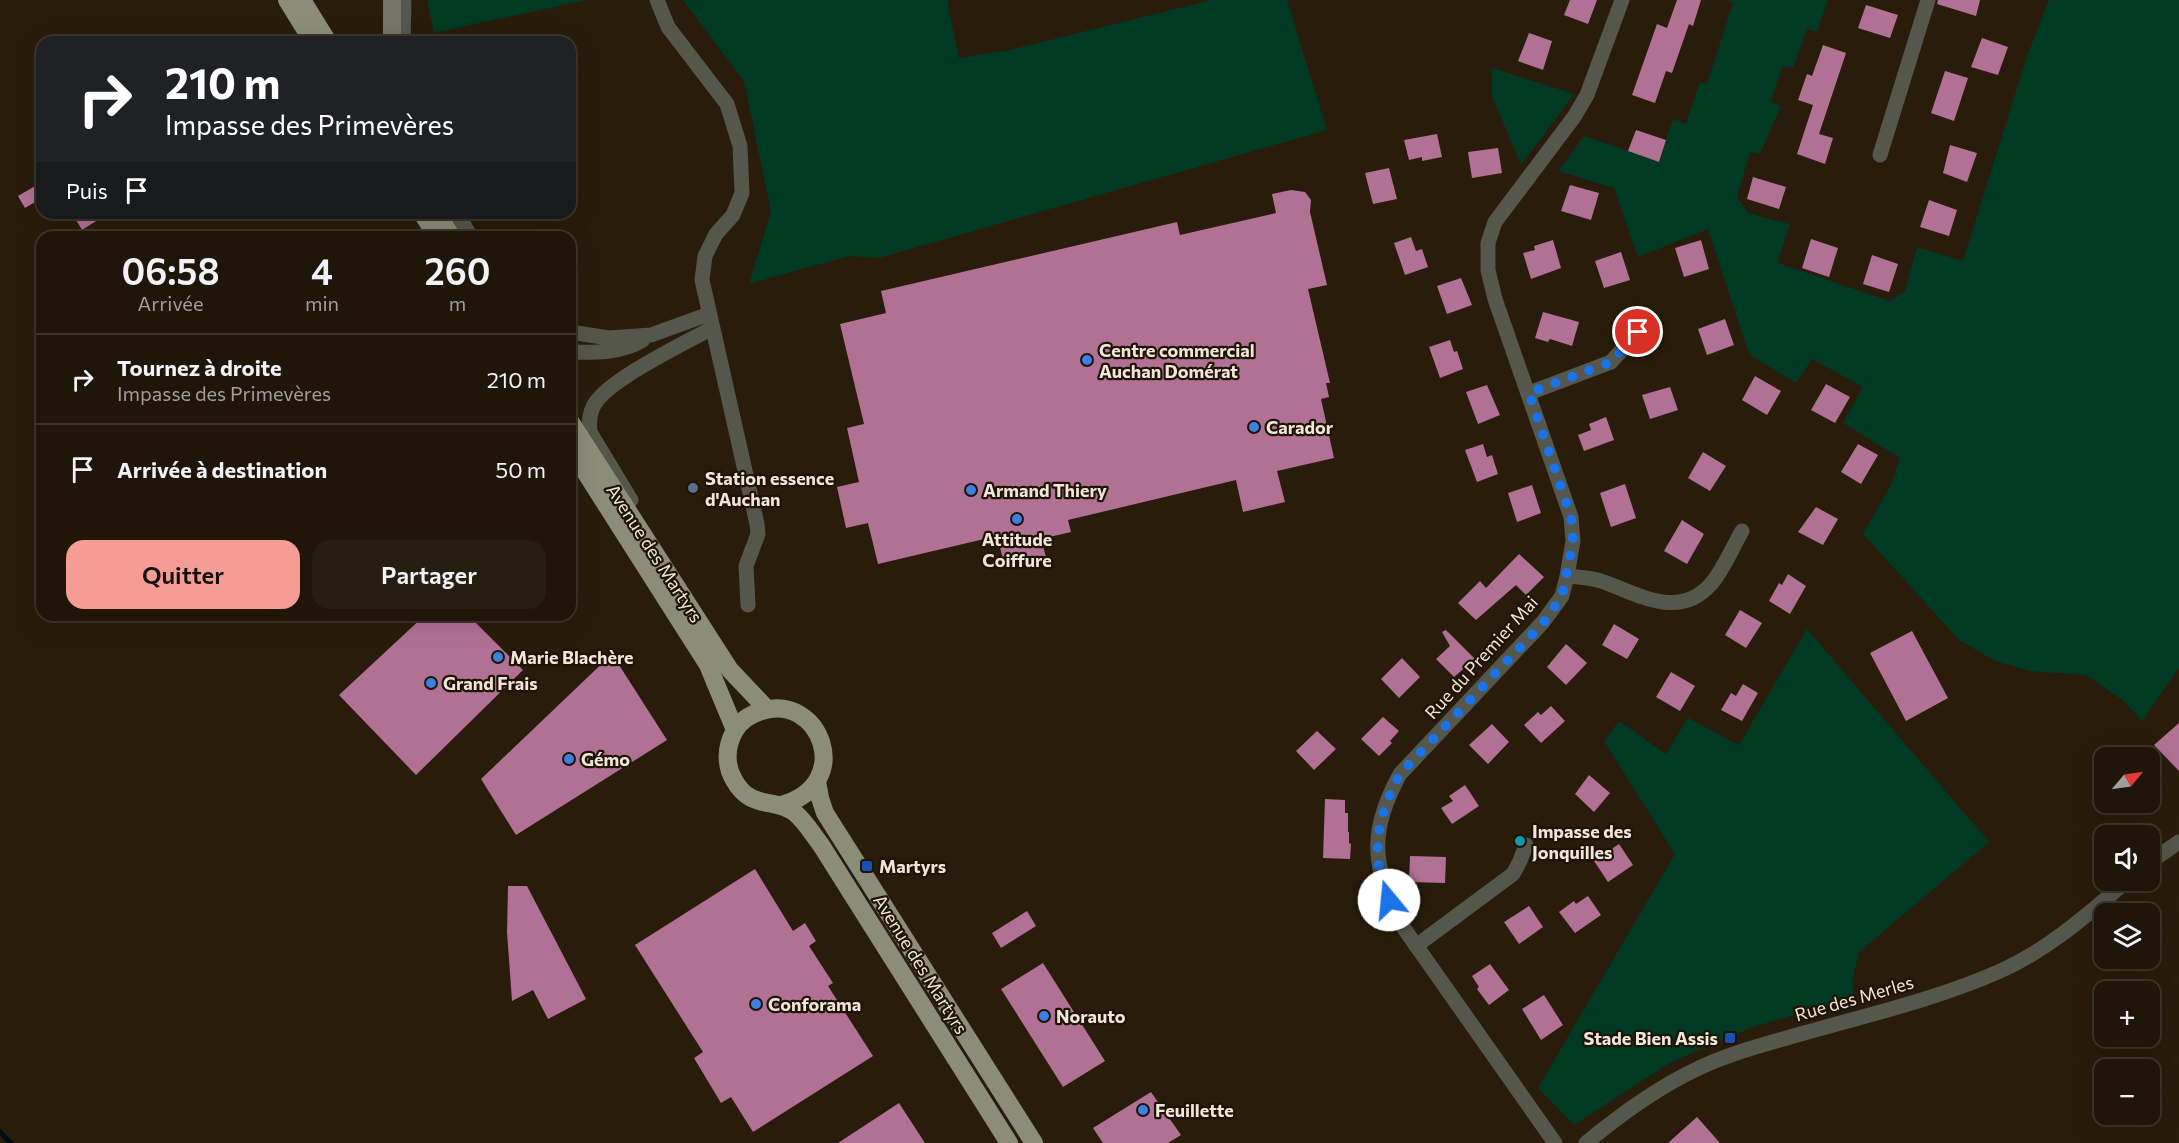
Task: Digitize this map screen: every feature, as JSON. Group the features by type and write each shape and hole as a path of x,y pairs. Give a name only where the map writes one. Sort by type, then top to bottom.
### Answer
{"main road":[{"path":"287,0 309,36"},
{"path":"302,0 324,36"},
{"path":"392,0 392,36"},
{"name":"Avenue des Martyrs","path":"576,430 730,670 767,709"},
{"name":"Avenue des Martyrs","path":"576,457 708,664 735,730"},
{"path":"767,709 781,709 795,713 808,721 818,733 823,749 824,760 818,781 808,793 795,801 781,805 759,802 749,797 735,783 728,765 727,753 735,730 749,717 767,709"},
{"name":"Avenue des Martyrs","path":"818,781 825,813 1034,1143"},
{"name":"Avenue des Martyrs","path":"781,805 795,813 821,845 1009,1143"}],"street":[{"path":"404,0 404,36"},
{"path":"657,0 668,27 727,104 740,146 742,192 733,215 716,234 705,256 702,280 757,524 758,534 747,566 748,605"},
{"name":"Rue du Premier Mai","path":"1556,1143 1396,917 1382,884 1377,853 1386,800 1400,774 1544,622 1562,596 1573,541 1571,517 1495,299 1488,270 1488,243 1495,222 1574,117 1587,95 1622,0"},
{"path":"1880,155 1928,0"},
{"path":"576,333 609,338 651,335 711,321"},
{"path":"666,570 650,530 595,442 588,422 595,403 624,377 711,321"},
{"path":"1529,393 1611,362 1638,332"},
{"path":"576,352 619,350 651,335"},
{"path":"1567,576 1601,581 1651,600 1682,603 1698,596 1713,582 1742,531"},
{"path":"2160,855 2179,842"},
{"path":"1416,946 1513,874 1526,845"},
{"path":"2160,858 2179,852"},
{"name":"Rue des Merles","path":"1586,1143 1619,1115 1701,1067 1742,1051 1945,992 1999,972 2040,950 2070,930 2115,891"}],"green space":[{"path":"427,0 587,0 434,33"},
{"path":"683,0 947,0 959,58 1009,50 1212,0 1287,0 1327,130 879,258 849,256 749,284 771,212 744,81"},
{"path":"1727,0 1828,0 1817,32 1807,29 1793,68 1782,66 1771,102 1781,106 1760,154 1750,152 1737,197 1748,213 1790,224 1777,263 1890,301 1905,291 1917,247 1963,261 2026,59 2049,0 2179,0 2179,668 2142,721 2125,702 2086,675 2030,671 1995,661 1959,640 1863,534 1891,485 1900,458 1843,423 1863,387 1812,359 1796,383 1749,354 1708,229 1638,257 1614,188 1558,171 1584,136 1659,162 1673,119 1686,124 1700,82 1707,84 1733,3"},
{"path":"1492,68 1574,94 1521,165 1492,96"},
{"path":"1807,629 1989,842 1859,952 1853,977 1854,997 1750,1028 1671,1062 1574,1125 1538,1088 1675,854 1604,741 1619,721 1666,754 1688,718 1739,745"}],"building":[{"path":"1570,0 1597,0 1588,24 1564,15"},
{"path":"1677,0 1701,0 1693,26 1689,24 1672,73 1666,71 1655,103 1632,95 1657,24 1667,28"},
{"path":"1938,0 1980,0 1976,16 1937,4"},
{"path":"1866,5 1898,15 1890,38 1858,28"},
{"path":"1529,33 1552,41 1543,70 1518,61"},
{"path":"1982,38 2008,47 1998,75 1971,67"},
{"path":"1823,45 1846,53 1819,134 1833,138 1825,164 1797,154 1813,105 1798,100 1807,74 1812,76"},
{"path":"1945,71 1968,78 1954,121 1931,113"},
{"path":"1636,130 1666,140 1659,162 1628,151"},
{"path":"1437,134 1442,157 1422,161 1422,157 1409,160 1404,140"},
{"path":"1950,145 1977,153 1967,182 1943,173"},
{"path":"1498,148 1502,173 1472,178 1468,152"},
{"path":"1389,168 1397,199 1373,204 1365,173"},
{"path":"1753,177 1786,187 1779,209 1747,199"},
{"path":"1570,185 1599,193 1591,220 1561,211"},
{"path":"36,186 36,202 25,208 18,196"},
{"name":"Centre commercial Auchan Domérat","path":"1291,190 1305,192 1311,200 1310,212 1327,285 1308,289 1330,383 1326,383 1329,397 1321,399 1334,458 1277,471 1285,502 1243,512 1236,480 1068,520 1071,532 1041,539 1046,557 1005,567 997,536 878,564 868,523 846,528 837,487 859,482 847,428 864,424 840,324 886,313 881,291 1177,222 1180,235 1276,213 1272,194"},
{"path":"1929,200 1957,210 1949,236 1920,227"},
{"path":"76,219 99,219 82,230"},
{"path":"1411,237 1416,251 1422,249 1428,267 1405,275 1394,243"},
{"path":"1811,239 1838,248 1829,277 1802,268"},
{"path":"1553,240 1561,268 1531,279 1523,253 1535,250 1534,246"},
{"path":"1701,240 1709,269 1684,277 1675,248"},
{"path":"1621,252 1630,280 1604,288 1595,261"},
{"path":"1872,255 1898,264 1889,292 1863,284"},
{"path":"1461,278 1472,305 1447,314 1437,286"},
{"path":"1543,312 1579,322 1572,346 1550,339 1548,342 1535,338"},
{"path":"1725,319 1734,345 1707,355 1698,329"},
{"path":"1450,340 1454,352 1457,351 1463,369 1440,378 1429,347"},
{"path":"1755,376 1781,391 1767,415 1742,400"},
{"path":"1826,384 1850,397 1835,423 1811,410"},
{"path":"1487,385 1500,415 1478,424 1466,392"},
{"path":"1670,387 1678,410 1650,419 1642,395"},
{"path":"1606,417 1614,440 1584,451 1578,435 1591,430 1589,424"},
{"path":"1483,444 1487,457 1492,455 1498,474 1477,482 1465,450"},
{"path":"1858,444 1878,455 1861,484 1841,472"},
{"path":"1703,452 1726,466 1710,491 1688,478"},
{"path":"1625,484 1636,518 1611,527 1600,493"},
{"path":"1532,485 1541,513 1517,522 1508,493"},
{"path":"1816,507 1838,519 1823,545 1798,532"},
{"path":"1682,520 1704,534 1687,564 1664,551"},
{"path":"1519,554 1544,577 1526,595 1516,585 1476,620 1458,603 1480,581 1486,588"},
{"path":"1788,574 1806,586 1790,614 1769,601 1779,583 1782,585"},
{"path":"1740,610 1762,623 1746,648 1725,635"},
{"name":"Grand Frais","path":"419,621 474,621 523,670 416,775 339,695"},
{"path":"1614,624 1639,639 1627,659 1602,645"},
{"path":"1446,630 1475,659 1454,677 1436,659 1450,646 1442,632"},
{"path":"1912,631 1948,698 1906,721 1870,653"},
{"path":"1566,644 1587,663 1566,685 1547,667"},
{"name":"Gémo","path":"612,654 667,740 516,835 481,779"},
{"path":"1402,658 1420,677 1399,698 1381,679"},
{"path":"1671,672 1695,686 1680,711 1656,697"},
{"path":"1743,684 1758,693 1742,721 1721,710 1731,693 1736,696"},
{"path":"1551,706 1565,721 1541,743 1524,725 1538,712 1541,715"},
{"path":"1383,717 1399,731 1390,741 1392,743 1379,756 1361,739"},
{"path":"2179,723 2179,771 2160,751 2160,747 2154,745"},
{"path":"1492,724 1509,742 1488,764 1469,745"},
{"path":"1317,731 1336,749 1314,770 1296,751"},
{"path":"1589,775 1610,793 1594,812 1575,794"},
{"path":"1465,785 1479,806 1452,824 1441,808 1453,801 1449,796"},
{"path":"1325,799 1345,800 1349,843 1351,844 1350,859 1323,858"},
{"path":"1619,844 1633,865 1608,882 1594,861"},
{"path":"1410,856 1446,857 1445,883 1409,882"},
{"name":"Conforama","path":"755,869 793,931 805,923 816,941 809,946 833,983 828,986 873,1056 753,1132 731,1097 721,1103 694,1058 703,1052 635,945"},
{"path":"508,886 527,886 586,999 548,1019 533,990 512,1001 507,932"},
{"path":"1588,896 1601,915 1575,933 1559,912 1574,901 1576,904"},
{"path":"1529,906 1543,927 1519,944 1504,922"},
{"path":"1027,911 1036,926 1001,948 992,933"},
{"path":"1043,963 1105,1061 1063,1087 1001,989"},
{"path":"1490,964 1509,990 1489,1005 1477,989 1479,987 1472,976"},
{"path":"1544,995 1563,1025 1541,1040 1522,1009"},
{"name":"Feuillette","path":"1151,1092 1181,1135 1168,1143 1103,1143 1093,1128"},
{"path":"899,1103 925,1143 838,1143"},
{"path":"1697,1117 1720,1143 1668,1143"}],"waterway":[{"path":"0,1132 11,1143"}],"place":[{"name":"Centre commercial Auchan Domérat","path":"1087,360"},
{"name":"Carador","path":"1254,427"},
{"name":"Station essence d'Auchan","path":"693,488"},
{"name":"Armand Thiery","path":"971,490"},
{"name":"Attitude Coiffure","path":"1017,519"},
{"name":"Marie Blachère","path":"498,657"},
{"name":"Grand Frais","path":"431,683"},
{"name":"Gémo","path":"569,759"},
{"name":"Impasse des Jonquilles","path":"1520,841"},
{"name":"Martyrs","path":"867,866"},
{"name":"Conforama","path":"756,1004"},
{"name":"Norauto","path":"1044,1016"},
{"name":"Stade Bien Assis","path":"1730,1038"},
{"name":"Feuillette","path":"1143,1110"}],"route":[{"path":"1389,900 1382,884 1377,853 1386,800 1400,774 1544,622 1562,596 1573,541 1571,517 1529,393 1611,362 1638,332"}]}
